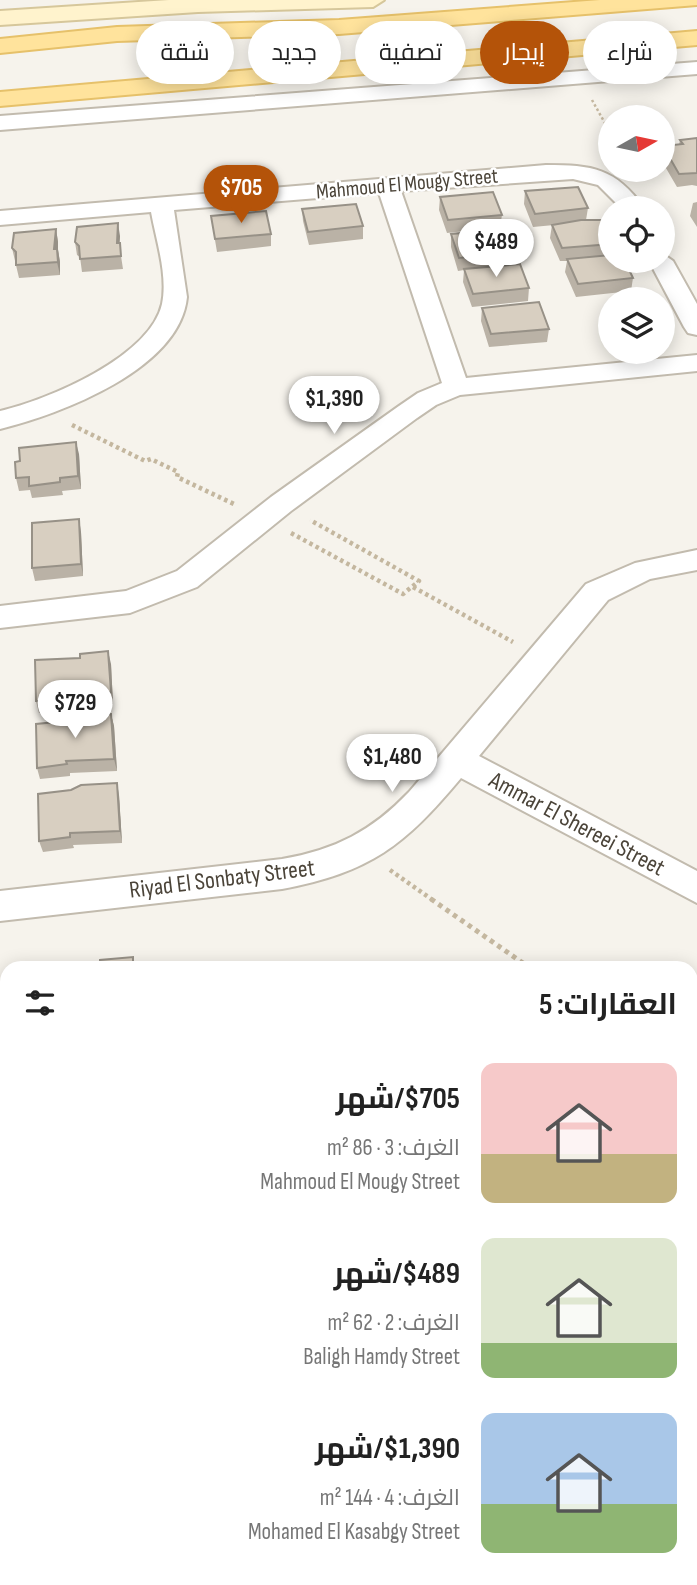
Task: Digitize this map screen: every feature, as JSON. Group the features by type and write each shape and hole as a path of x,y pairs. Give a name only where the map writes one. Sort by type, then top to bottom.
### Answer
{"main road":[{"path":"4,45 119,51 447,9 689,0"},
{"path":"466,59 697,38"},
{"path":"4,45 35,52 47,71 42,83 10,98"},
{"path":"119,51 147,67 301,60 355,68"},
{"path":"10,98 355,69"}],"street":[{"path":"0,18 198,5 373,0"},
{"path":"0,123 697,68"},
{"name":"Mahmoud El Mougy Street","path":"0,218 571,172 606,178 622,196"},
{"path":"388,186 457,387"},
{"path":"0,420 63,401 120,369 146,347 165,323 174,307 174,292 162,205"},
{"path":"667,273 697,327"},
{"path":"0,617 130,602 160,592 210,564 272,511 427,399 457,387 697,363"},
{"name":"Riyad El Sonbaty Street","path":"0,906 282,874 325,867 364,852 397,829 597,592 617,579 641,569 697,560"},
{"name":"Ammar El Shereei Street","path":"457,760 697,888"}],"path":[{"path":"580,77 598,110"},
{"path":"39,409 145,460 150,459 178,472 177,477 272,511 419,581 403,594 272,511"},
{"path":"413,587 542,658"},
{"path":"364,852 520,961"}],"building":[{"path":"697,138 697,173 679,174 676,169 676,145 683,144 680,140"},
{"path":"578,187 588,208 535,214 525,191"},
{"path":"493,192 502,215 448,220 440,197"},
{"path":"356,204 363,226 308,232 302,209"},
{"path":"266,211 271,234 215,239 211,216"},
{"path":"598,220 598,245 562,248 552,225"},
{"path":"118,223 117,243 120,243 121,256 80,259 79,246 75,242 77,227"},
{"path":"56,229 54,249 57,249 58,262 16,265 16,252 12,248 14,233"},
{"path":"506,229 515,253 459,258 451,234"},
{"path":"598,256 598,273 631,273 633,278 578,284 567,259"},
{"path":"520,264 529,288 473,294 464,269"},
{"path":"539,302 549,329 491,334 482,308"},
{"path":"76,442 78,476 60,478 60,482 29,486 29,477 16,478 15,462 20,461 19,448"},
{"path":"79,519 81,564 32,568 32,523"},
{"path":"108,651 111,692 80,695 70,700 36,701 35,660 80,658 80,654"},
{"path":"111,714 114,759 66,761 67,764 37,768 36,724 67,721 77,716"},
{"path":"117,783 120,831 70,833 70,837 39,841 38,794 71,790 81,785"},
{"path":"133,957 133,961 100,961 100,960"}]}
